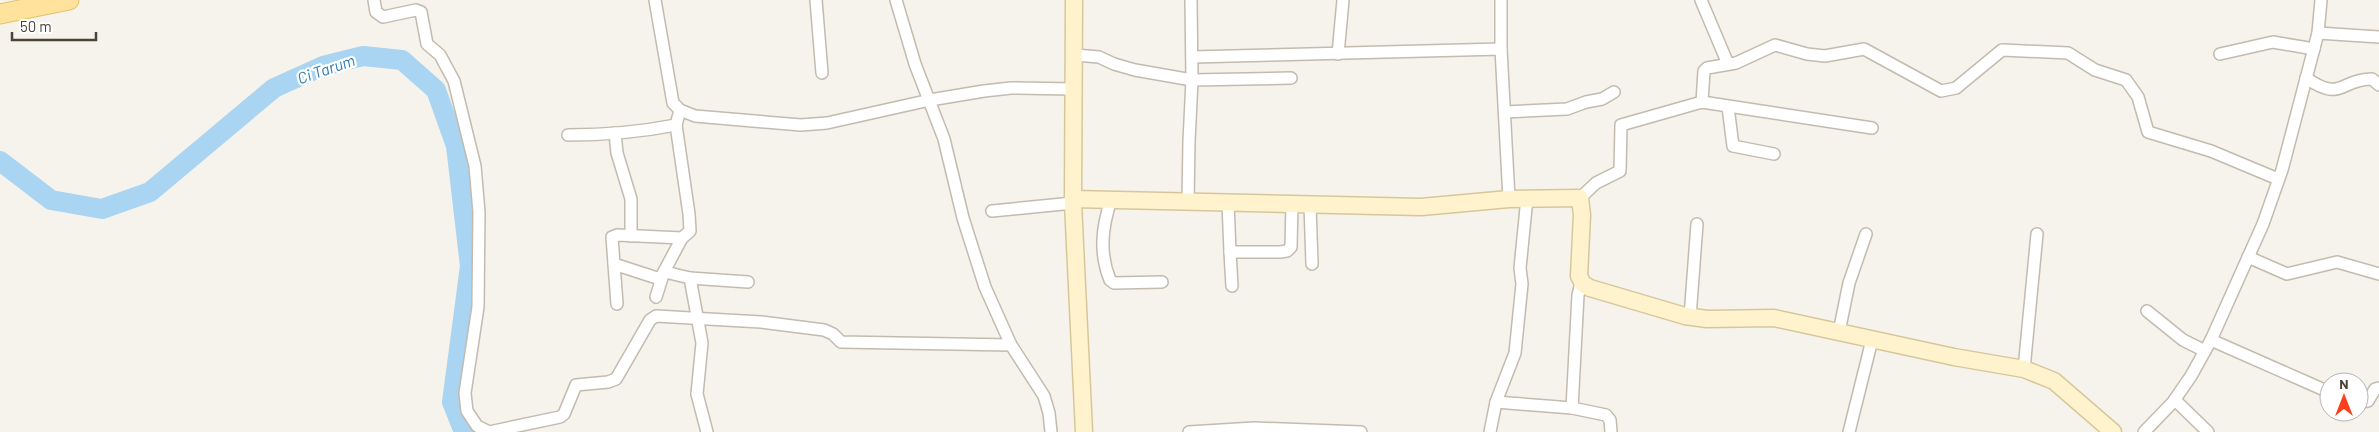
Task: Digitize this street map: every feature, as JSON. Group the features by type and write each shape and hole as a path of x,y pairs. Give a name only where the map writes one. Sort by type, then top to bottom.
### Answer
{"main road":[{"path":"0,14 69,0"}],"street":[{"path":"374,0 376,12 383,17 416,10 421,12 428,47 440,55 454,81 475,166 480,212 478,307 465,401 467,410 477,426 482,430 495,432 560,417 564,414 576,385 608,382 616,379 652,316 760,322 824,330 834,334 841,342 1011,345"},
{"path":"655,0 673,103 680,110 695,116 802,126 827,123 930,100 1011,88 1073,89"},
{"path":"816,0 822,73"},
{"path":"896,0 916,64 944,139 963,218 985,287 1011,345 1044,396 1051,432"},
{"path":"1074,0 1078,55 1073,89 1073,201 1084,432"},
{"path":"1188,202 1192,80 1191,0"},
{"path":"1338,54 1343,0"},
{"path":"1501,0 1501,49 1509,199"},
{"path":"1701,0 1728,64"},
{"path":"2144,432 2174,401 2205,351 2263,224 2278,179 2314,49 2318,33 2321,0"},
{"path":"2318,33 2379,37"},
{"path":"2220,54 2273,42 2314,49"},
{"path":"1702,102 1705,69 1746,59 1775,45 1806,54 1825,56 1864,49 1932,88 1945,91 1956,88 1997,54 2010,49 2068,53 2095,70 2118,76 2131,86 2140,101 2148,132 2211,151 2278,179"},
{"path":"1192,56 1501,49"},
{"path":"1078,55 1100,57 1114,64 1135,70 1192,80 1291,78"},
{"path":"2306,78 2320,88 2329,91 2337,91 2366,79 2372,79 2379,85"},
{"path":"1505,112 1567,109 1602,99 1614,92"},
{"path":"992,211 1073,201 1103,200 1430,206 1527,198 1580,198 1596,183 1620,171 1621,125 1702,102 1872,128"},
{"path":"1728,107 1733,146 1774,154"},
{"path":"656,298 663,275 682,238 688,234 691,226 676,125 680,110"},
{"path":"568,135 646,131 676,125"},
{"path":"615,133 617,153 632,199 630,236"},
{"path":"1490,432 1496,402 1515,353 1522,284 1520,268 1527,198"},
{"path":"1580,198 1582,215 1578,276 1583,284 1666,312 1690,317 1774,318 1872,340 2024,369 2054,381 2112,432"},
{"path":"1103,200 1102,243 1110,280 1114,283 1162,282"},
{"path":"1228,203 1232,286"},
{"path":"1230,252 1287,251 1291,247 1292,204"},
{"path":"1310,205 1312,264"},
{"path":"1690,317 1697,224"},
{"path":"1839,332 1849,282 1866,234"},
{"path":"2024,369 2037,234"},
{"path":"617,304 612,237 682,238"},
{"path":"2248,257 2287,274 2337,262 2379,274"},
{"path":"614,264 655,279 663,275 748,282"},
{"path":"690,278 701,332 702,359 696,386 707,432"},
{"path":"1572,408 1578,295 1583,284"},
{"path":"2146,311 2183,340 2205,351"},
{"path":"1849,432 1872,340"},
{"path":"2211,340 2319,388"},
{"path":"2369,399 2379,388"},
{"path":"2174,401 2208,432"},
{"path":"1496,402 1572,408 1606,415 1610,420 1611,432"},
{"path":"1189,432 1254,428 1361,432"}],"waterway":[{"name":"Ci Tarum","path":"0,161 51,200 102,209 150,192 274,88 323,66 363,56 402,60 436,90 456,146 470,266 452,402 464,432"}]}
